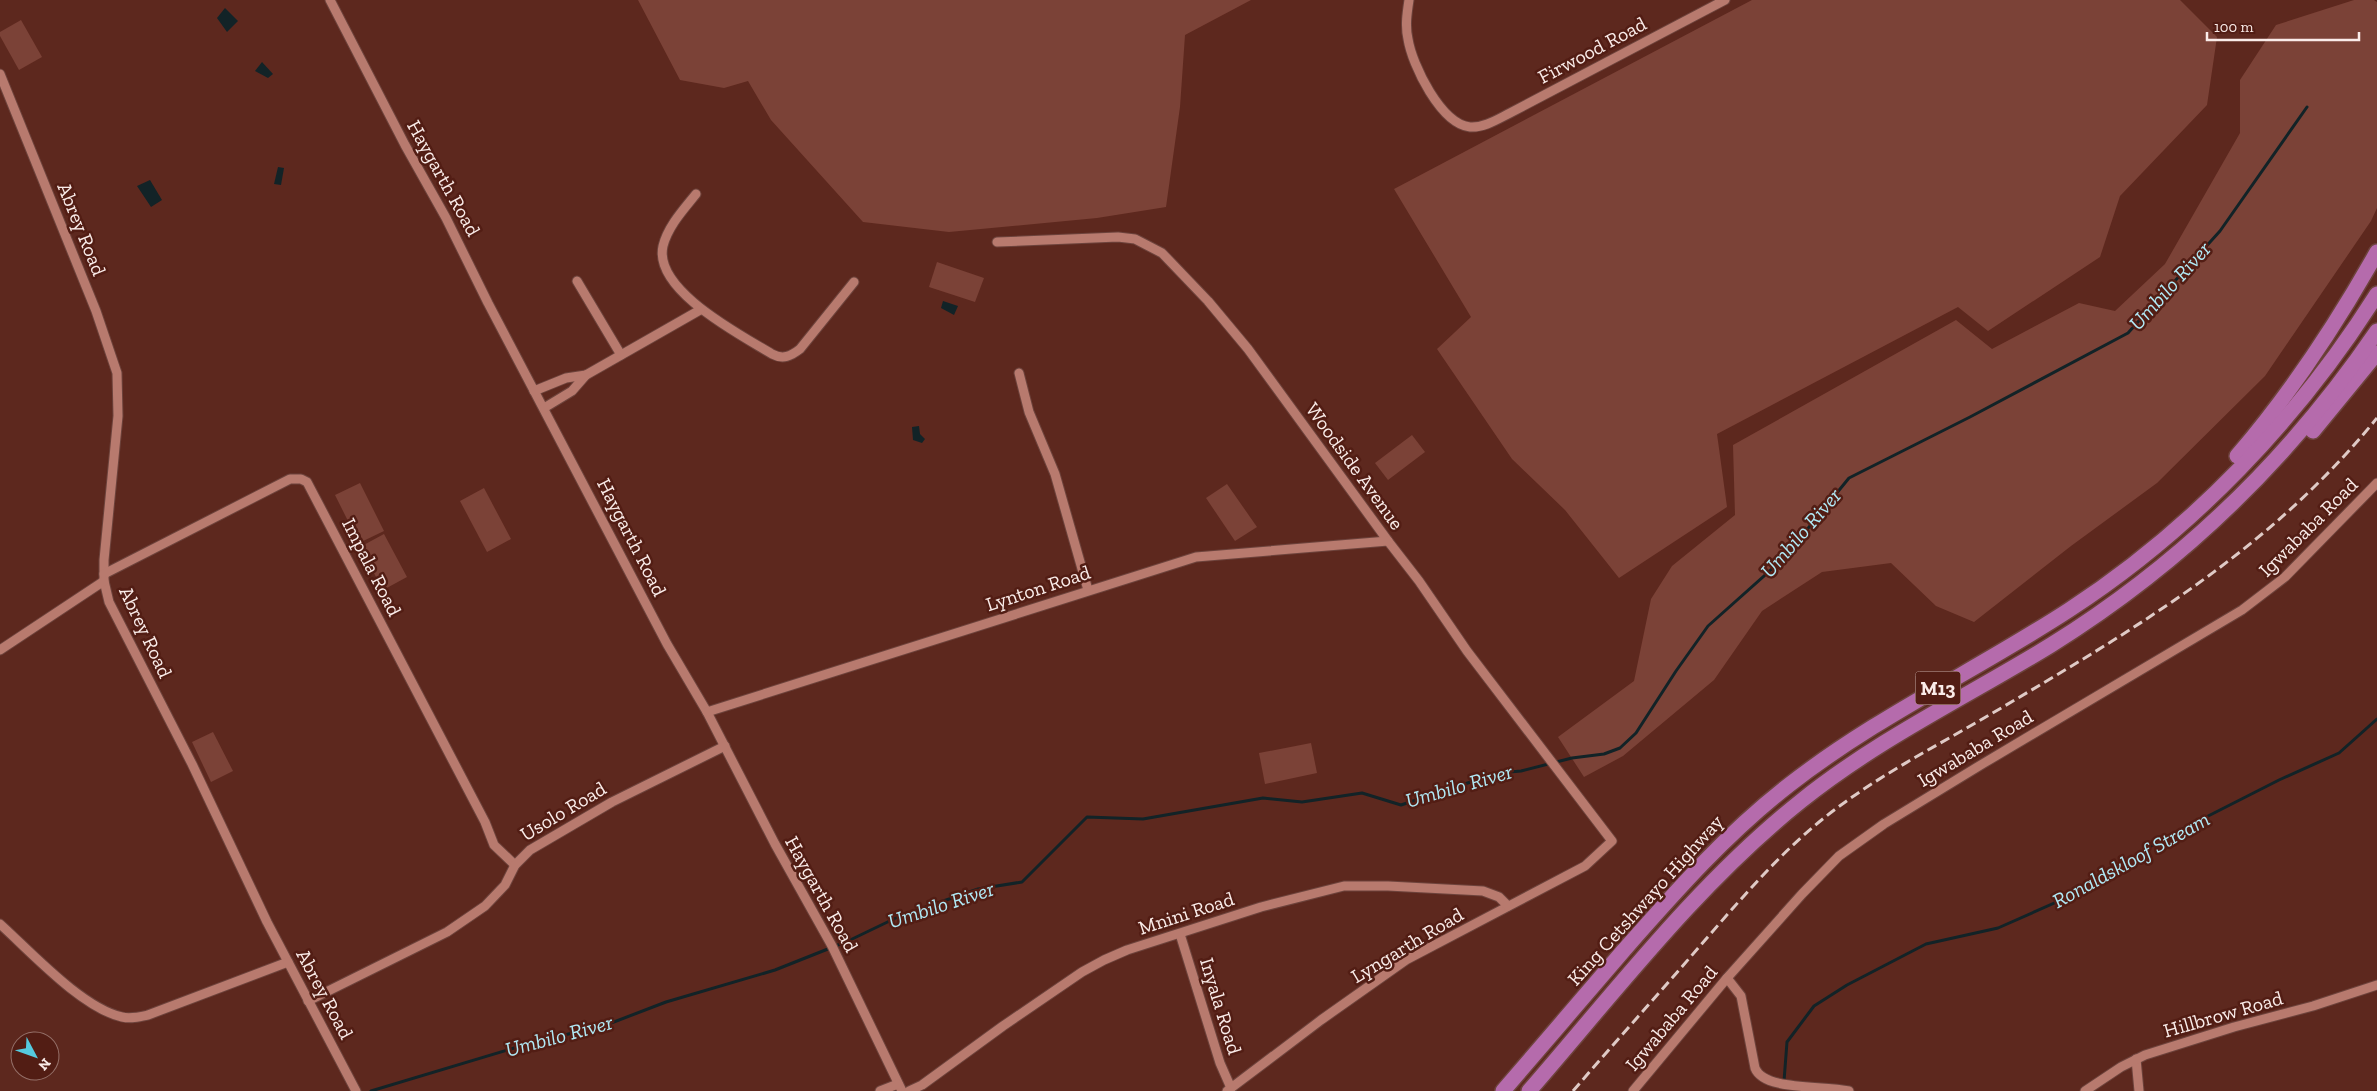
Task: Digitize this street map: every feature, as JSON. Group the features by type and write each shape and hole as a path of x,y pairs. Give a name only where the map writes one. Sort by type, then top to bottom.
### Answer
{"highway":[{"path":"2193,513 2206,492 2257,433 2296,382 2348,303 2377,252"},
{"name":"King Cetshwayo Highway","path":"1503,1091 1693,873 1728,837 1788,785 1851,741 2069,610 2127,569 2193,513 2246,460 2292,409 2326,367 2377,294"},
{"name":"King Cetshwayo Highway","path":"1529,1091 1704,889 1758,836 1802,800 1862,756 2052,644 2110,606 2158,570 2224,513 2309,422 2377,331"},
{"path":"2224,513 2283,464 2321,422 2377,353"},
{"path":"1496,1091 1547,1040"}],"street":[{"name":"Haygarth Road","path":"330,0 401,138 450,225 534,391 685,677 707,712 775,844 819,921 900,1087"},
{"name":"Firwood Road","path":"1409,0 1407,37 1410,50 1418,67 1447,114 1460,124 1474,127 1484,126 1510,113 1725,0"},
{"name":"Abrey Road","path":"0,74 96,311 117,373 118,416 104,546 104,578 109,602 192,764 288,962 356,1091"},
{"path":"696,194 675,221 665,239 662,252 669,276 700,310 776,356 788,356 800,349 854,282"},
{"name":"Woodside Avenue","path":"997,242 1118,237 1135,239 1162,253 1208,301 1248,349 1388,541 1419,580 1467,651 1612,842"},
{"path":"576,281 621,355"},
{"path":"544,408 572,391 586,375 700,310"},
{"path":"1019,373 1024,400 1056,474 1088,590"},
{"path":"534,391 566,378 586,375"},
{"name":"Impala Road","path":"104,578 290,479 298,478 307,482 485,822 494,844 515,865"},
{"name":"Igwababa Road","path":"1632,1091 1727,978 1802,894 1849,848 1984,762 2242,610 2271,590 2377,483"},
{"name":"Lynton Road","path":"707,712 1196,557 1249,551 1388,541"},
{"path":"1,647 104,578"},
{"name":"Usolo Road","path":"308,1001 447,932 472,916 505,885 515,865 530,850 612,802 725,746"},
{"name":"Lyngarth Road","path":"1229,1090 1321,1020 1406,960 1584,866 1612,842"},
{"name":"Mnini Road","path":"910,1091 922,1085 1003,1026 1094,964 1127,950 1261,908 1350,886 1483,892 1499,897 1508,906"},
{"path":"0,924 87,1000 113,1014 132,1018 148,1015 288,962"},
{"name":"Inyala Road","path":"1180,934 1229,1090"},
{"path":"1727,978 1742,996 1755,1068 1757,1074 1766,1084 1778,1088 1838,1089 1849,1091"},
{"name":"Hillbrow Road","path":"2085,1091 2136,1059 2192,1039 2313,1006 2377,985"},
{"path":"2136,1059 2139,1091"},
{"path":"880,1091 900,1087"}],"shaded area":[{"path":"638,0 1251,0 1185,35 1180,107 1166,207 1097,218 949,232 863,222 771,120 748,81 724,88 680,80"},
{"path":"1752,0 2180,0 2217,37 2207,105 2120,196 2100,257 1988,331 1958,307 1717,434 1727,507 1619,578 1565,510 1512,459 1437,349 1471,317 1394,189"},
{"path":"2354,0 2374,0 2377,2 2377,208 2371,221 2265,376 2157,483 2071,546 1974,622 1936,606 1891,563 1822,572 1762,611 1714,680 1623,756 1584,777 1558,737 1634,681 1651,599 1672,566 1735,515 1733,445 1956,320 1992,349 2079,303 2115,311 2165,264 2240,133 2240,80 2276,25"},
{"path":"225,8 238,21 227,32 217,18"},
{"path":"21,20 42,57 19,70 0,36 0,32"},
{"path":"262,62 273,74 268,78 255,71"},
{"path":"278,167 284,168 281,185 274,184"},
{"path":"150,180 162,200 151,207 137,186"},
{"path":"937,262 984,278 975,302 929,287"},
{"path":"943,301 958,306 954,315 941,308"},
{"path":"919,426 920,434 925,439 922,443 913,440 912,427"},
{"path":"1412,435 1425,452 1388,480 1375,463"},
{"path":"360,483 384,531 359,543 335,495"},
{"path":"1227,484 1257,527 1235,541 1206,498"},
{"path":"484,488 511,539 487,552 460,501"},
{"path":"384,534 407,577 383,590 360,547"},
{"path":"213,732 233,771 211,782 192,742"},
{"path":"1311,743 1317,773 1265,784 1259,753"}],"waterway":[{"name":"Umbilo River","path":"371,1091 531,1043 606,1025 666,1002 775,970 848,941 900,916 978,889 1022,882 1087,817 1143,819 1263,798 1302,802 1362,793 1401,805 1498,773 1521,771 1572,758 1604,754 1620,748 1636,733 1708,626 1783,559 1849,478 1970,417 2128,333 2220,231 2307,107"},
{"name":"Ronaldskloof Stream","path":"1784,1081 1787,1042 1814,1006 1847,985 1926,944 1998,928 2086,889 2157,842 2279,780 2339,753 2377,719"}],"railway":[{"path":"1573,1091 1752,887 1801,837 1874,782 2097,650 2198,584 2292,508 2336,465 2377,418"}]}
